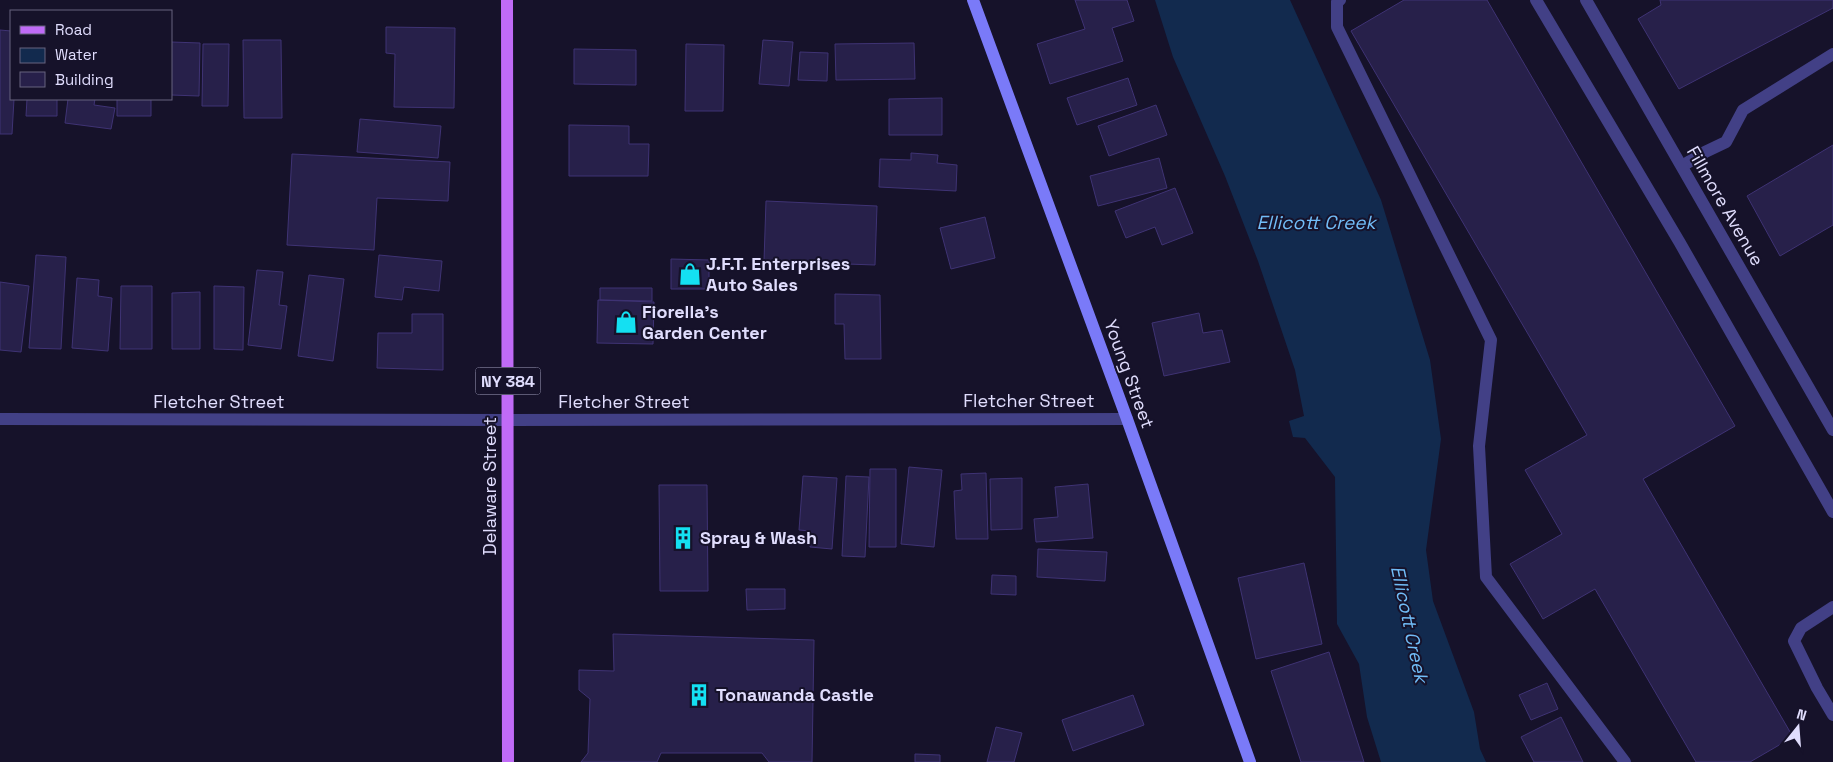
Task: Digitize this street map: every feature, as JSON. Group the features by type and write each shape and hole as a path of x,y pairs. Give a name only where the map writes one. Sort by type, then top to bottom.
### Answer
{"main road":[{"name":"Delaware Street","path":"506,0 508,762"}],"street":[{"name":"Young Street","path":"973,0 1127,418 1250,762"},
{"path":"1340,0 1337,2 1337,26 1491,340 1479,446 1486,577 1625,762"},
{"path":"1536,0 1680,243 1833,512"},
{"name":"Fillmore Avenue","path":"1586,0 1833,430"},
{"path":"1682,166 1726,142 1743,110 1833,54"},
{"name":"Fletcher Street","path":"0,419 1127,418"},
{"path":"1833,607 1801,628 1794,642 1833,716"}],"water":[{"name":"Ellicott Creek","path":"1155,0 1290,0 1381,200 1430,360 1441,439 1426,550 1433,601 1474,712 1480,749 1486,762 1381,762 1367,717 1359,664 1337,624 1335,477 1305,438 1293,437 1289,421 1304,416 1295,370 1258,261 1225,176 1173,57"}],"building":[{"path":"1075,0 1127,0 1134,21 1112,28 1123,61 1050,84 1037,44 1085,29"},
{"path":"1404,0 1487,0 1735,426 1643,479 1793,737 1750,762 1696,762 1595,589 1543,619 1510,564 1562,534 1525,470 1587,435 1351,31"},
{"path":"1660,0 1833,0 1833,8 1679,89 1638,19 1661,5"},
{"path":"386,27 455,28 454,108 394,107 395,54 386,53"},
{"path":"0,30 10,31 10,100 14,100 12,134 0,134"},
{"path":"243,40 281,40 282,118 244,118"},
{"path":"763,40 793,42 789,86 759,84"},
{"path":"172,42 200,43 199,96 172,95"},
{"path":"914,43 915,79 836,80 835,44"},
{"path":"203,44 229,44 228,106 202,106"},
{"path":"686,44 724,45 723,111 685,111"},
{"path":"574,49 636,50 636,85 574,84"},
{"path":"800,52 828,53 827,81 798,80"},
{"path":"1128,78 1137,105 1077,125 1067,98"},
{"path":"942,98 942,135 889,135 889,99"},
{"path":"27,100 57,100 57,116 26,116"},
{"path":"68,100 95,100 94,105 115,108 111,129 65,123"},
{"path":"117,100 151,100 151,116 117,116"},
{"path":"1156,105 1167,135 1109,156 1098,126"},
{"path":"360,119 441,126 438,158 357,152"},
{"path":"569,125 629,126 629,144 649,144 648,176 569,176"},
{"path":"1833,145 1833,225 1780,256 1747,196"},
{"path":"911,153 938,155 937,163 957,165 956,191 879,187 880,159 911,160"},
{"path":"292,154 450,162 448,201 377,198 374,250 287,245"},
{"path":"1159,158 1167,188 1098,206 1090,176"},
{"path":"1175,188 1193,233 1162,245 1155,227 1126,238 1115,211"},
{"path":"766,201 877,206 875,265 764,261"},
{"path":"985,217 995,258 951,269 940,228"},
{"path":"36,255 66,257 61,349 29,348"},
{"path":"379,255 442,261 439,291 404,287 402,300 375,297"},
{"name":"J.F.T. Enterprises Auto Sales","path":"671,259 709,260 709,289 671,289"},
{"path":"257,270 283,272 279,305 287,306 281,349 248,345"},
{"path":"309,275 344,279 333,361 298,356"},
{"path":"77,278 99,280 98,296 112,298 108,351 72,348"},
{"path":"0,282 29,286 21,352 0,350"},
{"path":"121,286 152,286 152,349 120,349"},
{"path":"214,286 244,287 243,350 214,349"},
{"path":"600,288 652,288 652,301 600,300"},
{"path":"200,292 200,349 172,349 172,293"},
{"path":"835,294 880,295 881,359 845,359 844,324 835,324"},
{"name":"Fiorella's Garden Center","path":"598,300 654,302 653,344 597,343"},
{"path":"1199,313 1203,333 1222,330 1230,362 1164,376 1152,323"},
{"path":"412,314 443,314 443,370 377,368 378,333 412,333"},
{"path":"909,467 942,470 934,547 901,544"},
{"path":"870,469 896,469 896,547 869,547"},
{"path":"986,473 988,539 956,539 954,491 962,490 961,474"},
{"path":"803,476 837,478 832,549 810,547 811,531 799,530"},
{"path":"846,476 869,477 865,557 842,556"},
{"path":"1022,478 1022,529 991,530 990,479"},
{"path":"1088,484 1093,538 1036,542 1034,519 1058,517 1055,487"},
{"name":"Spray & Wash","path":"659,485 707,485 708,591 660,591"},
{"path":"1038,549 1107,552 1105,581 1037,577"},
{"path":"1304,563 1322,644 1256,659 1238,578"},
{"path":"992,575 1016,576 1016,595 991,594"},
{"path":"746,589 785,589 785,609 747,610"},
{"name":"Tonawanda Castle","path":"613,634 814,640 812,762 769,762 762,753 661,753 657,762 581,762 588,753 590,699 579,690 579,670 614,671"},
{"path":"1329,652 1364,762 1301,762 1271,671"},
{"path":"1547,683 1558,709 1531,720 1519,695"},
{"path":"1133,695 1144,725 1073,751 1062,720"},
{"path":"1561,717 1583,762 1534,762 1521,737"},
{"path":"996,727 1022,733 1014,762 987,762"},
{"path":"915,754 940,755 940,762 915,762"}],"place":[{"name":"J.F.T. Enterprises Auto Sales","path":"690,274"},
{"name":"Fiorella's Garden Center","path":"626,322"},
{"name":"Spray & Wash","path":"683,538"},
{"name":"Tonawanda Castle","path":"699,695"}]}
